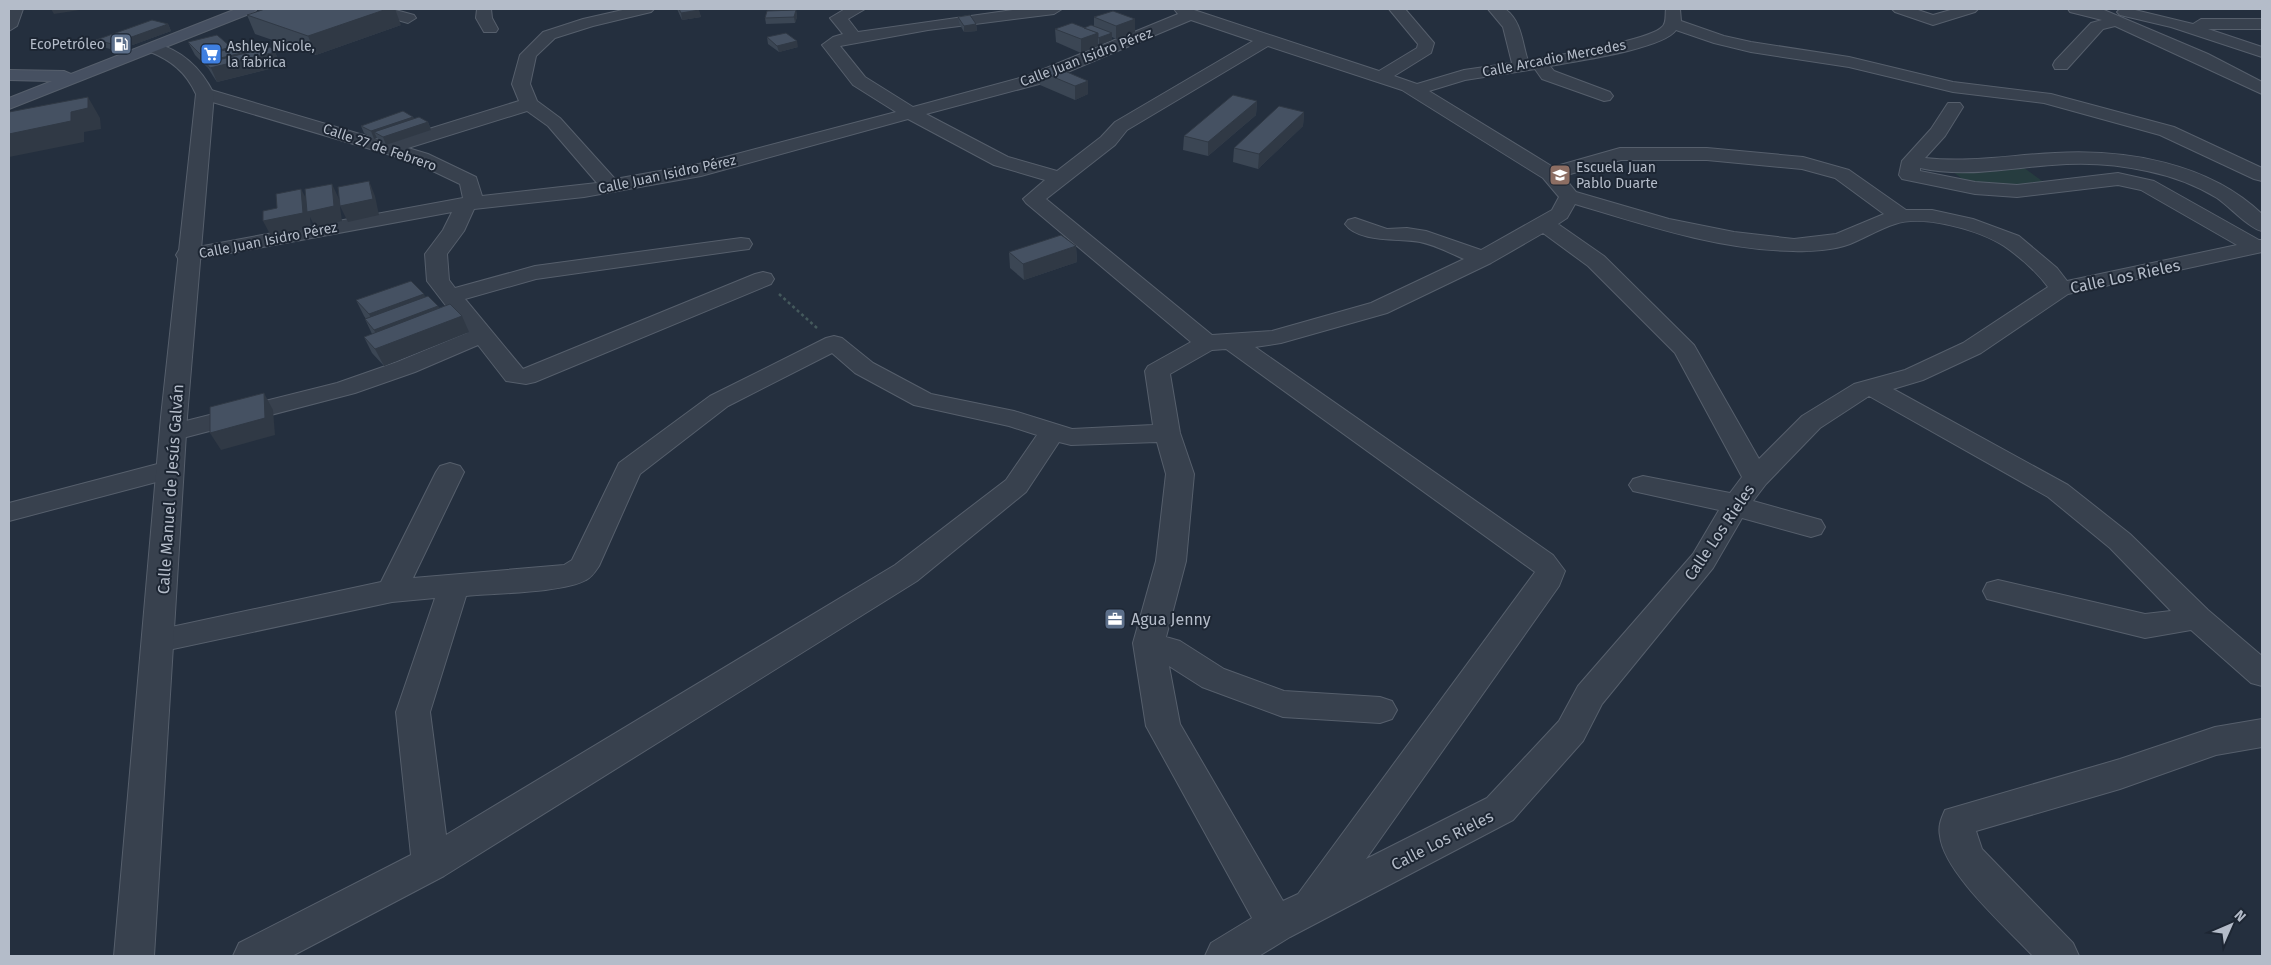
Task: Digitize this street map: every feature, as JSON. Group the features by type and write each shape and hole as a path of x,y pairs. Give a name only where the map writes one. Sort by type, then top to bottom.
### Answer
{"main road":[{"path":"9,104 249,9"},
{"path":"9,75 78,76"}],"street":[{"path":"375,9 408,18"},
{"path":"484,9 484,18 490,29"},
{"path":"610,186 554,122 529,104 521,84 528,55 549,35 589,22 646,9"},
{"path":"854,37 838,18 857,9"},
{"path":"1054,9 928,25 839,40 830,45 859,81 910,114 1001,160 1059,178"},
{"path":"1381,77 1425,50 1426,43 1397,9"},
{"path":"1495,9 1502,12 1515,34 1516,54 1548,75 1604,96"},
{"path":"1900,9 1933,20 1970,9"},
{"path":"2075,9 2099,13 2128,12 2175,23 2262,52"},
{"path":"1185,12 1381,77 1417,91 1550,174 1569,196 1666,225 1734,238 1794,245 1840,240 1888,219 1901,216 1932,216 1973,225 2011,241 2049,273 2061,289"},
{"name":"Calle Juan Isidro Pérez","path":"187,255 438,207 464,206 610,186 701,170 1033,80 1185,12"},
{"path":"2099,13 2202,58 2262,89"},
{"path":"1673,16 1720,40"},
{"name":"Calle Arcadio Mercedes","path":"1417,91 1428,85 1464,75 1531,65 1647,41 1667,32 1673,16"},
{"path":"2060,66 2097,26 2116,21"},
{"path":"2175,23 2262,24"},
{"path":"1268,39 1121,126 1108,141 1034,197 1034,201 1219,342 1543,562 1550,571 1548,578 1292,917 1163,726 1149,643 1171,561 1180,474 1167,433 1156,371 1219,342 1273,338 1379,308 1483,258 1560,214 1569,196"},
{"path":"1647,41 1685,42 1720,40 1849,62 1953,87 2045,98 2167,131 2261,175"},
{"path":"154,48 172,54 186,64 198,79 205,94"},
{"name":"Calle 27 de Febrero","path":"205,94 421,158 469,181 472,198 464,206 453,231 436,254 438,281 515,376 519,378 526,377 763,279"},
{"name":"Calle Manuel de Jesús Galván","path":"134,956 159,640 169,470 175,432 187,255 205,94"},
{"path":"388,148 529,104"},
{"path":"1954,107 1938,132 1912,161 1909,175 1975,188 2017,191 2118,179 2133,181 2147,185 2258,246"},
{"path":"1550,174 1620,154 1707,154 1803,163 1842,174 1901,216"},
{"path":"1912,161 1938,166 2007,164 2071,158 2134,162 2190,177 2217,190 2262,225"},
{"path":"1543,223 1596,262 1685,350 1756,478"},
{"path":"1354,224 1385,235 1407,234 1426,237 1483,258"},
{"path":"450,296 535,273 742,244"},
{"name":"Calle Los Rieles","path":"1225,956 1292,917 1500,809 1571,731 1590,695 1703,561 1736,506 1756,478 1811,422 1863,389 1914,375 1972,348 2061,289 2154,268 2204,260 2258,246"},
{"path":"175,432 346,388 406,367 482,335"},
{"path":"159,640 392,591 563,577 575,573 584,566 629,468 719,401 834,344 864,368 923,400 1014,419 1071,437 1167,433"},
{"path":"1926,416 1920,390 1928,368"},
{"path":"1871,386 2058,491 2120,541 2197,618 2262,674"},
{"path":"252,956 431,864 906,573 1016,486 1053,431"},
{"path":"9,512 169,470"},
{"path":"392,591 450,472"},
{"path":"1643,485 1718,499 1771,518 1811,527"},
{"path":"431,864 413,712 454,586"},
{"path":"1998,591 2145,626 2197,618"},
{"path":"1149,643 1169,650 1213,678 1283,704 1380,710"},
{"path":"2058,956 1968,860 1958,836 1958,821 2120,774 2215,740 2262,733"}],"path":[{"path":"763,279 834,344"}],"green space":[{"path":"2020,165 2045,183 1973,187 1949,169"}],"building":[{"path":"265,9 387,9 308,36 247,15"},
{"path":"679,9 698,9 699,10 681,13"},
{"path":"796,10 794,17 765,18 767,11"},
{"path":"1113,11 1135,19 1116,26 1094,17"},
{"path":"970,15 976,24 964,26 958,17"},
{"path":"152,20 168,24 112,44 96,40"},
{"path":"1072,23 1098,33 1081,39 1055,29"},
{"path":"1091,25 1112,33 1098,38 1098,33 1084,28"},
{"path":"786,33 797,41 777,46 767,37"},
{"path":"217,35 231,47 201,55 188,42"},
{"path":"253,44 258,49 208,61 203,55"},
{"path":"270,47 275,52 210,68 206,63"},
{"path":"1053,66 1088,81 1075,86 1039,71"},
{"path":"1233,95 1257,101 1208,142 1184,136"},
{"path":"88,97 88,108 71,112 71,121 9,134 9,112"},
{"path":"1279,106 1304,112 1259,154 1234,148"},
{"path":"403,111 413,117 371,131 361,126"},
{"path":"419,117 428,122 383,137 374,132"},
{"path":"369,181 373,199 340,206 338,187"},
{"path":"332,184 334,206 307,212 305,189"},
{"path":"301,189 303,213 263,221 263,211 277,208 276,194"},
{"path":"1061,235 1076,246 1023,264 1009,252"},
{"path":"411,281 424,294 369,314 356,300"},
{"path":"428,296 438,306 374,330 365,319"},
{"path":"450,304 462,316 375,349 364,337"},
{"path":"264,393 265,418 210,433 210,407"}],"place":[{"name":"EcoPetróleo","path":"121,44"},
{"name":"Ashley Nicole, la fabrica","path":"211,54"},
{"name":"Escuela Juan Pablo Duarte","path":"1560,175"},
{"name":"Agua Jenny","path":"1115,619"}]}
